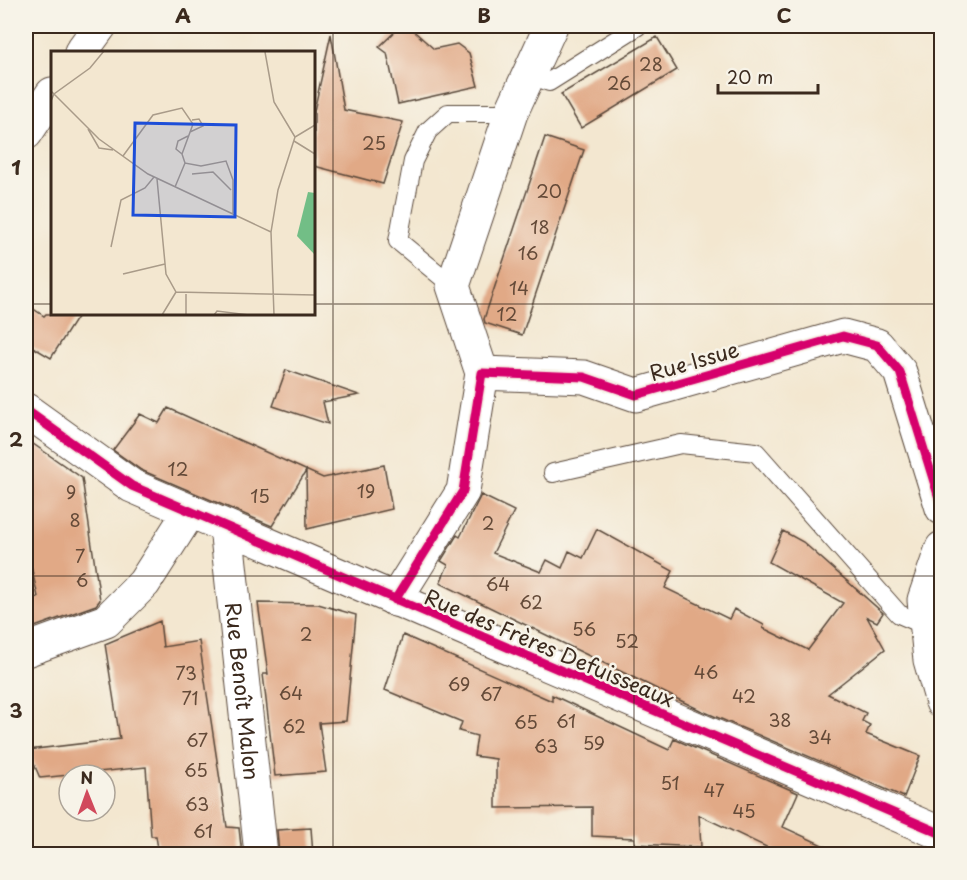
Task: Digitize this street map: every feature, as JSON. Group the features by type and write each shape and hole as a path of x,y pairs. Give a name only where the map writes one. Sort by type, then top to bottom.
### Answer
{"street":[{"path":"82,51 100,26"},
{"path":"395,600 463,491 482,373 453,286 511,113 551,26"},
{"path":"26,133 51,96"},
{"name":"Rue Issue","path":"482,373 584,377 636,396 843,336 877,345 900,372 942,508"},
{"name":"Rue des Frères Defuisseaux","path":"26,410 132,486 942,834"},
{"path":"26,650 106,621 144,584 190,511"},
{"name":"Rue Benoît Malon","path":"226,527 261,855"},
{"path":"942,548 924,600 930,660 942,702"}],"lane":[{"path":"529,74 549,82 638,26"},
{"path":"453,286 398,242 413,161 428,131 448,113 511,113"},
{"path":"553,473 681,444 756,452 898,614 927,626"}],"building":[{"path":"401,26 408,26 434,49 457,44 469,53 478,86 398,104 387,53 379,47"},
{"path":"331,34 344,110 403,122 383,184 315,166 315,106"},
{"path":"657,37 677,70 581,128 561,94"},
{"path":"545,137 584,150 522,335 485,323 484,319"},
{"path":"26,304 44,316 46,314 78,315 51,358 26,343"},
{"path":"286,370 359,395 323,402 328,424 273,406"},
{"path":"168,408 323,478 384,465 392,509 307,529 306,471 272,526 141,470 113,450 140,414 159,423"},
{"path":"26,439 82,478 100,600 96,605 26,630 26,600 38,597 28,552 26,552"},
{"path":"481,495 514,511 493,553 541,572 547,560 562,568 569,551 583,558 597,529 673,571 665,588 729,619 734,609 764,625 763,628 808,650 843,603 769,562 783,531 803,542 883,613 877,622 867,617 885,649 828,694 866,713 862,721 870,725 866,734 920,756 904,797 700,710 440,583 448,565 441,561 457,535 460,537"},
{"path":"258,603 318,604 356,615 346,721 319,723 326,772 275,776 263,674 268,674"},
{"path":"160,621 163,647 199,641 227,827 239,828 242,855 159,855 156,836 151,836 146,767 117,770 117,763 57,763 57,776 40,778 28,750 120,739 105,644"},
{"path":"403,635 552,701 552,695 669,750 674,739 798,793 783,827 844,855 783,855 699,815 701,847 635,844 634,838 592,836 592,807 496,808 496,759 474,756 477,736 459,731 462,722 385,690"},
{"path":"311,828 313,855 279,855 277,830"}],"cycle path":[{"path":"395,600 463,491 482,373 584,377 636,395 843,336 877,345 900,372 942,508"},
{"path":"26,410 132,486 942,834"}]}
